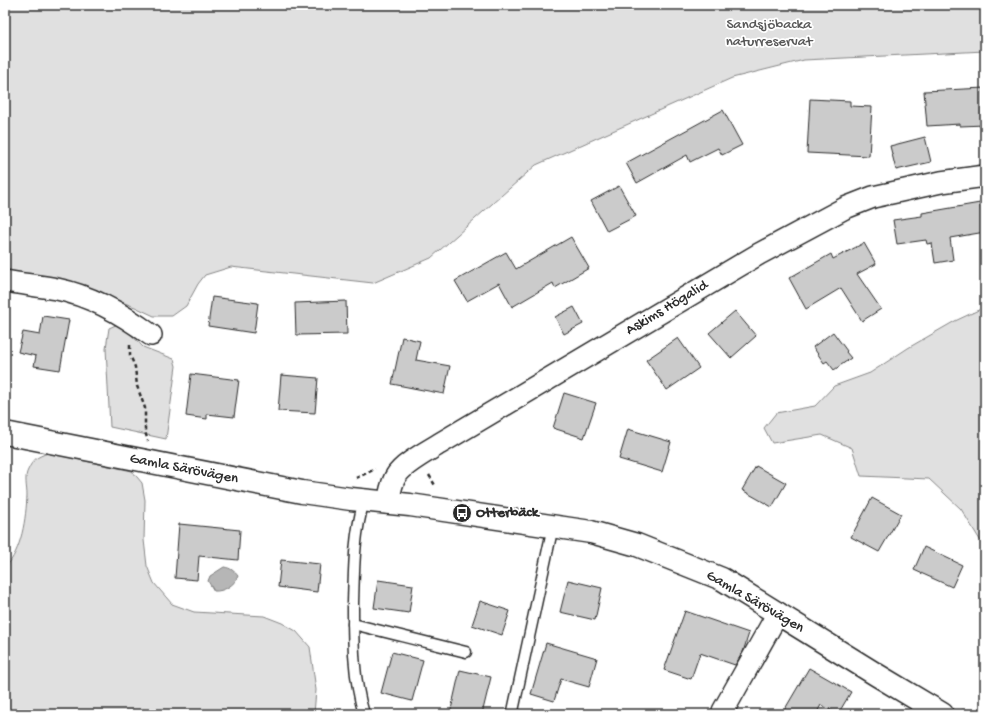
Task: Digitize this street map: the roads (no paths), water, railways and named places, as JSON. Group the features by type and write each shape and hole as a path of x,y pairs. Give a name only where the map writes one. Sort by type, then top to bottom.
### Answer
{"street":[{"name":"Askims Högalid","path":"388,503 396,475 410,463 445,440 759,254 845,208 873,197 941,182 985,176"},
{"path":"5,281 58,289 85,297 108,308 143,329"},
{"name":"Gamla Särövägen","path":"5,433 302,492 410,505 553,526 591,532 637,544 722,579 942,714"},
{"path":"723,714 723,711 778,613"}],"lane":[{"path":"364,500 356,537 353,624 356,679 364,714"},
{"path":"513,711 553,526"},
{"path":"353,624 466,652"}],"place":[{"name":"Otterbäck","path":"462,513"}],"park label":[{"name":"Sandsjöbacka naturreservat","path":"769,34"}]}
